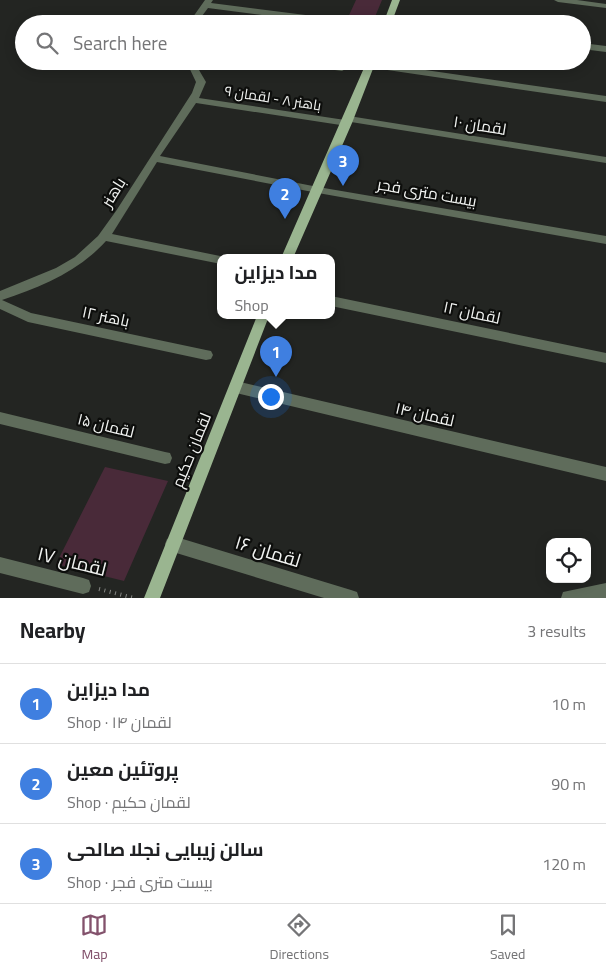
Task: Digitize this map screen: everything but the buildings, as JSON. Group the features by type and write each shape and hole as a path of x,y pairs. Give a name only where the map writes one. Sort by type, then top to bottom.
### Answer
{"main road":[{"path":"391,15 396,0"},
{"path":"289,254 348,121 368,70"},
{"name":"لقمان حکیم","path":"152,598 262,319"}],"street":[{"path":"558,0 606,6"},
{"path":"198,15 207,2 294,15"},
{"path":"591,47 606,49"},
{"name":"باهنر","path":"0,296 52,276 80,260 105,237 154,158 194,100 201,82 195,70"},
{"path":"417,70 606,99"},
{"name":"باهنر ۸ - لقمان ۹","path":"194,100 348,121"},
{"name":"لقمان ۱۰","path":"348,121 606,160"},
{"name":"بیست متری فجر","path":"154,158 318,190 606,240"},
{"path":"105,237 217,259"},
{"name":"لقمان ۱۲","path":"335,302 606,358"},
{"name":"باهنر ۱۲","path":"0,304 28,317 206,355"},
{"name":"لقمان ۱۴","path":"236,387 606,474"},
{"name":"لقمان ۱۵","path":"0,418 165,458"},
{"name":"لقمان ۱۶","path":"173,544 351,598"},
{"name":"لقمان ۱۷","path":"0,565 84,586"},
{"path":"569,598 606,591"}],"path":[{"name":"لقمان ۱۷","path":"84,586 134,598"}],"shaded area":[{"path":"356,0 382,0 376,15 349,15"},
{"path":"105,467 168,481 124,581 56,564"}],"place":[{"name":"سالن زیبایی نجلا صالحی","path":"343,186"},
{"name":"پروتئین معین","path":"285,219"},
{"name":"مدا دیزاین","path":"276,377"}]}
